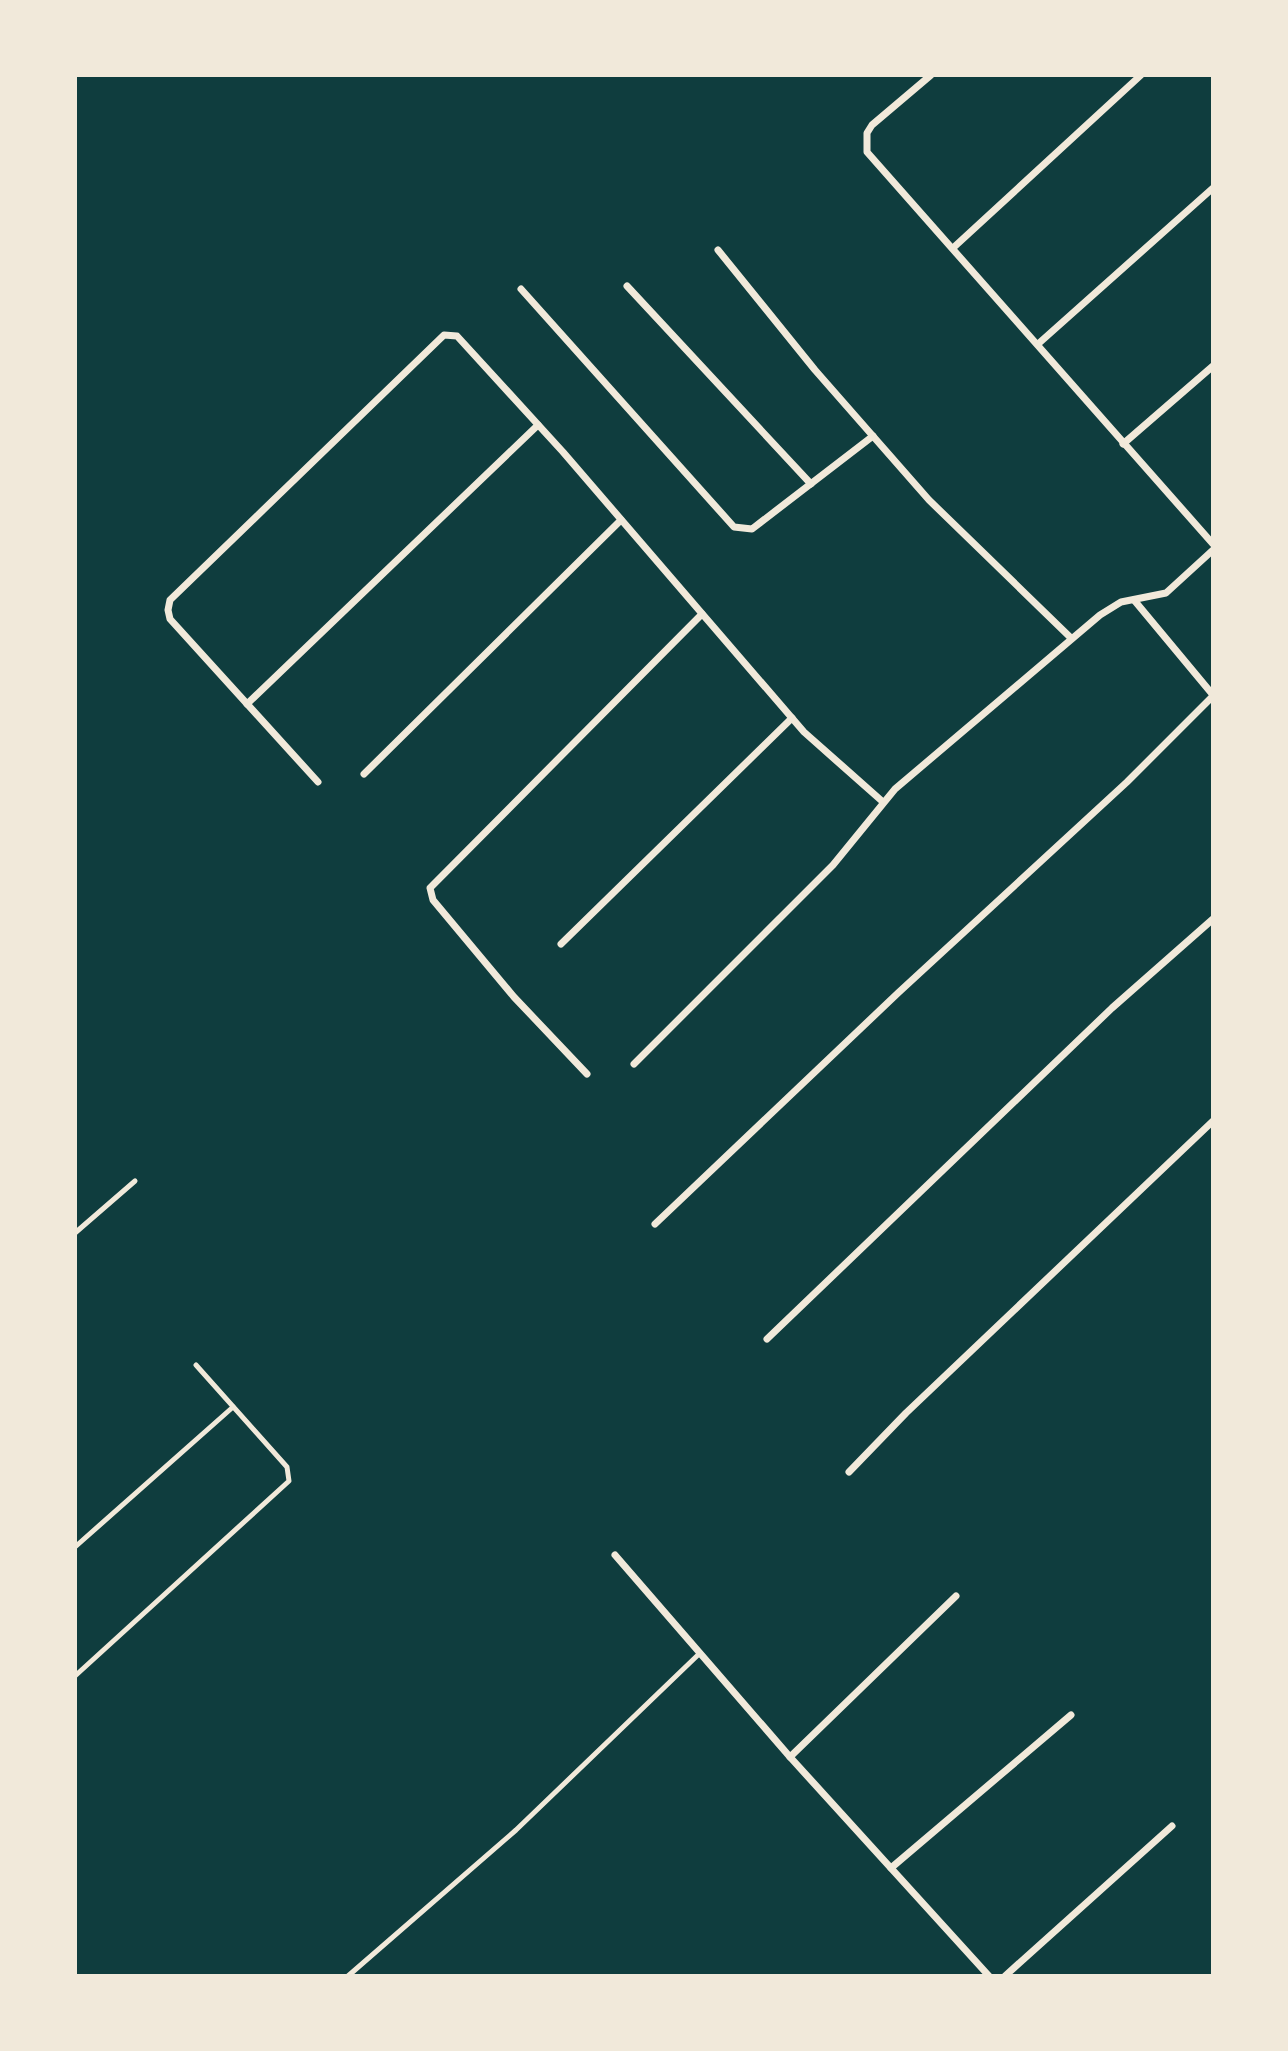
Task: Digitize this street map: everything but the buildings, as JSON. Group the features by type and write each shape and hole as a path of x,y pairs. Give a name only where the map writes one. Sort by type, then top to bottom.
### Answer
{"street":[{"path":"931,75 872,125 865,142 867,152 1213,544"},
{"path":"953,248 1141,75"},
{"path":"1038,344 1213,188"},
{"path":"718,250 929,500 1071,638"},
{"path":"627,286 811,484"},
{"path":"521,289 734,527 752,529 873,436"},
{"path":"318,782 170,618 167,610 170,600 444,335 457,336 538,425 792,718 883,802"},
{"path":"1123,444 1213,366"},
{"path":"247,704 538,425"},
{"path":"364,774 621,520"},
{"path":"634,1064 833,865 883,802 951,739 1071,638 1111,609 1166,593 1213,550"},
{"path":"654,1224 898,993 1128,782 1213,695 1135,600"},
{"path":"587,1074 514,997 433,900 430,888 702,614"},
{"path":"561,944 792,718"},
{"path":"768,1339 1112,1008 1213,919"},
{"path":"849,1472 906,1413 1213,1121"},
{"path":"615,1555 790,1757 989,1976"},
{"path":"790,1757 956,1596"},
{"path":"891,1868 1071,1714"},
{"path":"1005,1976 1172,1826"}],"lane":[{"path":"75,1233 135,1181"},
{"path":"75,1676 289,1481 287,1467 196,1365"},
{"path":"75,1546 233,1407"},
{"path":"348,1976 516,1830 700,1653"}]}
